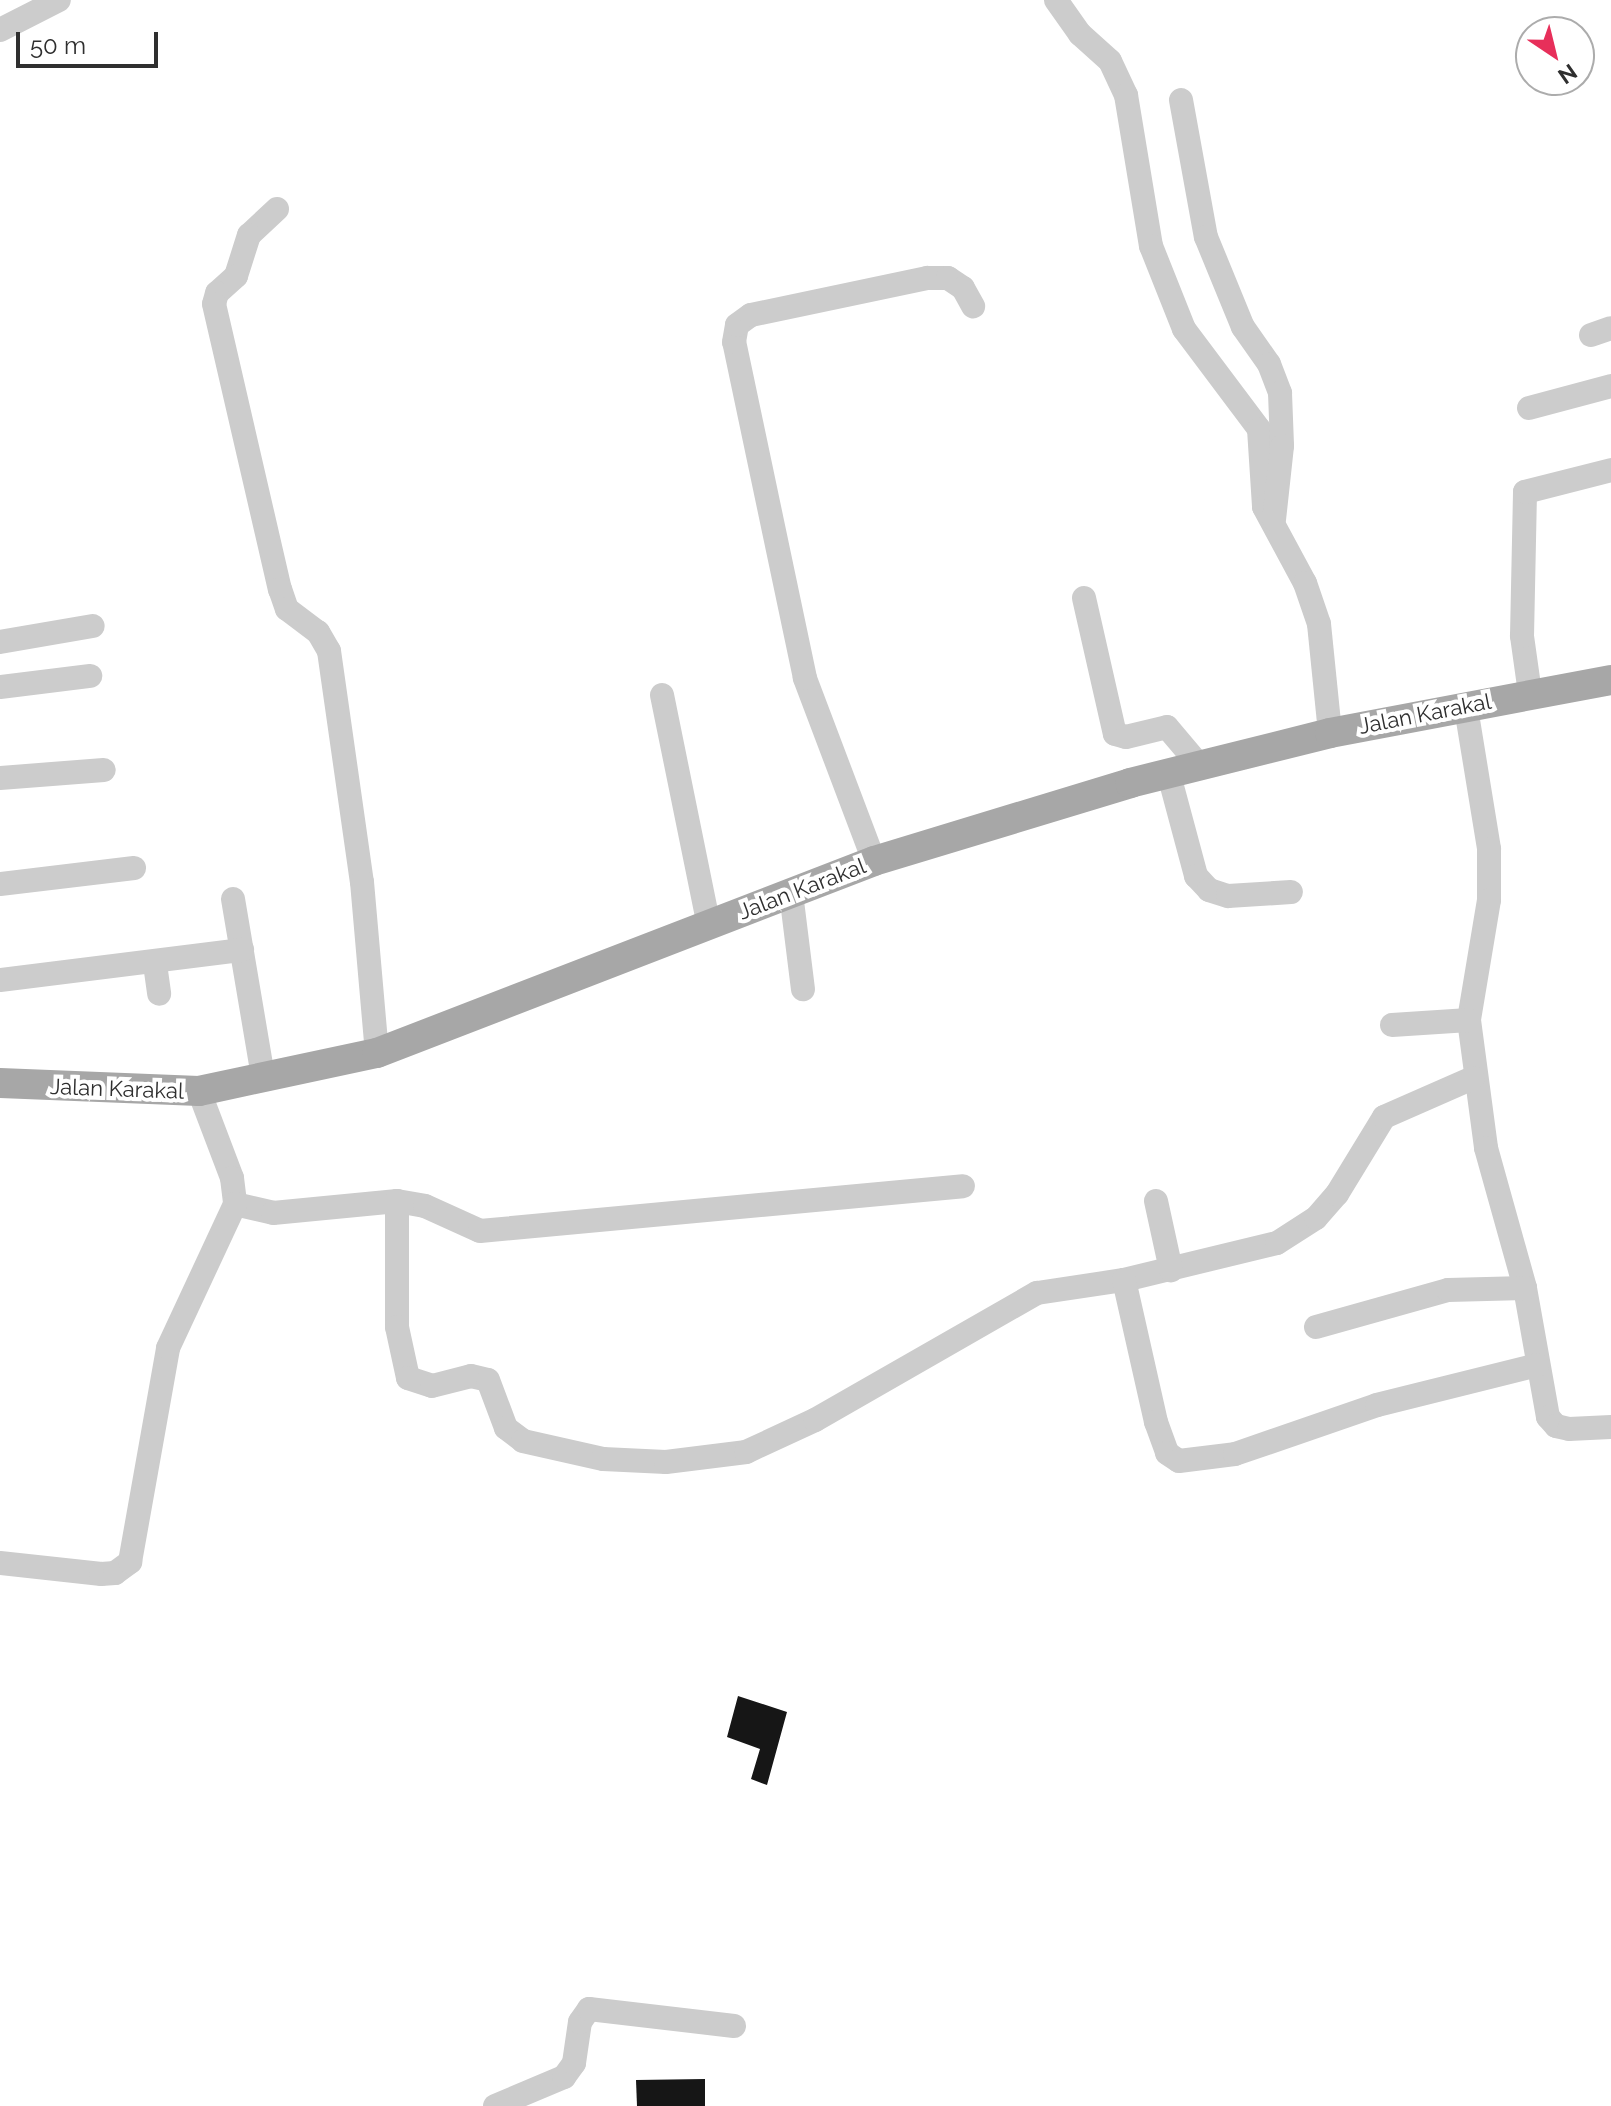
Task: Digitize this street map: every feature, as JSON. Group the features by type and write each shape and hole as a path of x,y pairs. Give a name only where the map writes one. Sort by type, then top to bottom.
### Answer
{"main road":[{"name":"Jalan Karakal","path":"0,1083 199,1091 377,1053 874,861 1200,766 1330,733 1611,680"}],"street":[{"path":"0,30 59,0"},
{"path":"1056,0 1080,34 1110,61 1126,95 1158,268 1190,342 1259,429 1264,448 1259,482 1273,522 1305,583 1319,624 1330,733"},
{"path":"1181,100 1206,237 1243,327 1269,364 1280,393 1282,446 1273,522"},
{"path":"277,209 249,235 236,276 217,293 214,304 280,589 287,609 318,632 329,651 362,882 377,1053"},
{"path":"874,861 805,678 734,342 737,325 751,315 927,278 948,278 963,288 973,306"},
{"path":"1529,408 1611,386"},
{"path":"1530,693 1522,625 1525,492 1611,470"},
{"path":"1084,598 1115,734 1126,737 1167,727 1200,766"},
{"path":"0,642 93,626"},
{"path":"0,687 90,676"},
{"path":"662,695 709,925"},
{"path":"1466,708 1489,849 1489,900 1469,1020 1473,1078 1486,1148 1525,1288 1548,1417 1556,1426 1611,1427"},
{"path":"0,778 104,770"},
{"path":"1169,775 1196,876 1209,890 1228,896 1291,892"},
{"path":"0,884 134,868"},
{"path":"791,893 803,989"},
{"path":"233,899 263,1077"},
{"path":"0,980 155,964 242,950"},
{"path":"155,964 159,994"},
{"path":"1392,1025 1469,1020"},
{"path":"397,1201 395,1270 403,1372 421,1386 471,1376 488,1380 512,1435 603,1459 666,1462 746,1452 815,1420 1037,1293 1124,1280 1277,1243 1316,1218 1337,1194 1384,1117 1473,1078"},
{"path":"0,1563 101,1574 115,1573 130,1562 168,1348 235,1204 232,1178 199,1091"},
{"path":"235,1204 273,1213 397,1201 425,1206 480,1231 963,1186"},
{"path":"1156,1201 1171,1270"},
{"path":"1124,1280 1156,1422 1167,1453 1179,1461 1235,1454 1377,1405 1537,1365"},
{"path":"1316,1327 1448,1290 1525,1288"},
{"path":"495,2106 564,2077 574,2063 580,2022 589,2009 734,2026"}],"building":[{"path":"738,1696 787,1712 767,1785 751,1779 760,1749 727,1737"},
{"path":"705,2079 705,2106 637,2106 636,2080"}]}
